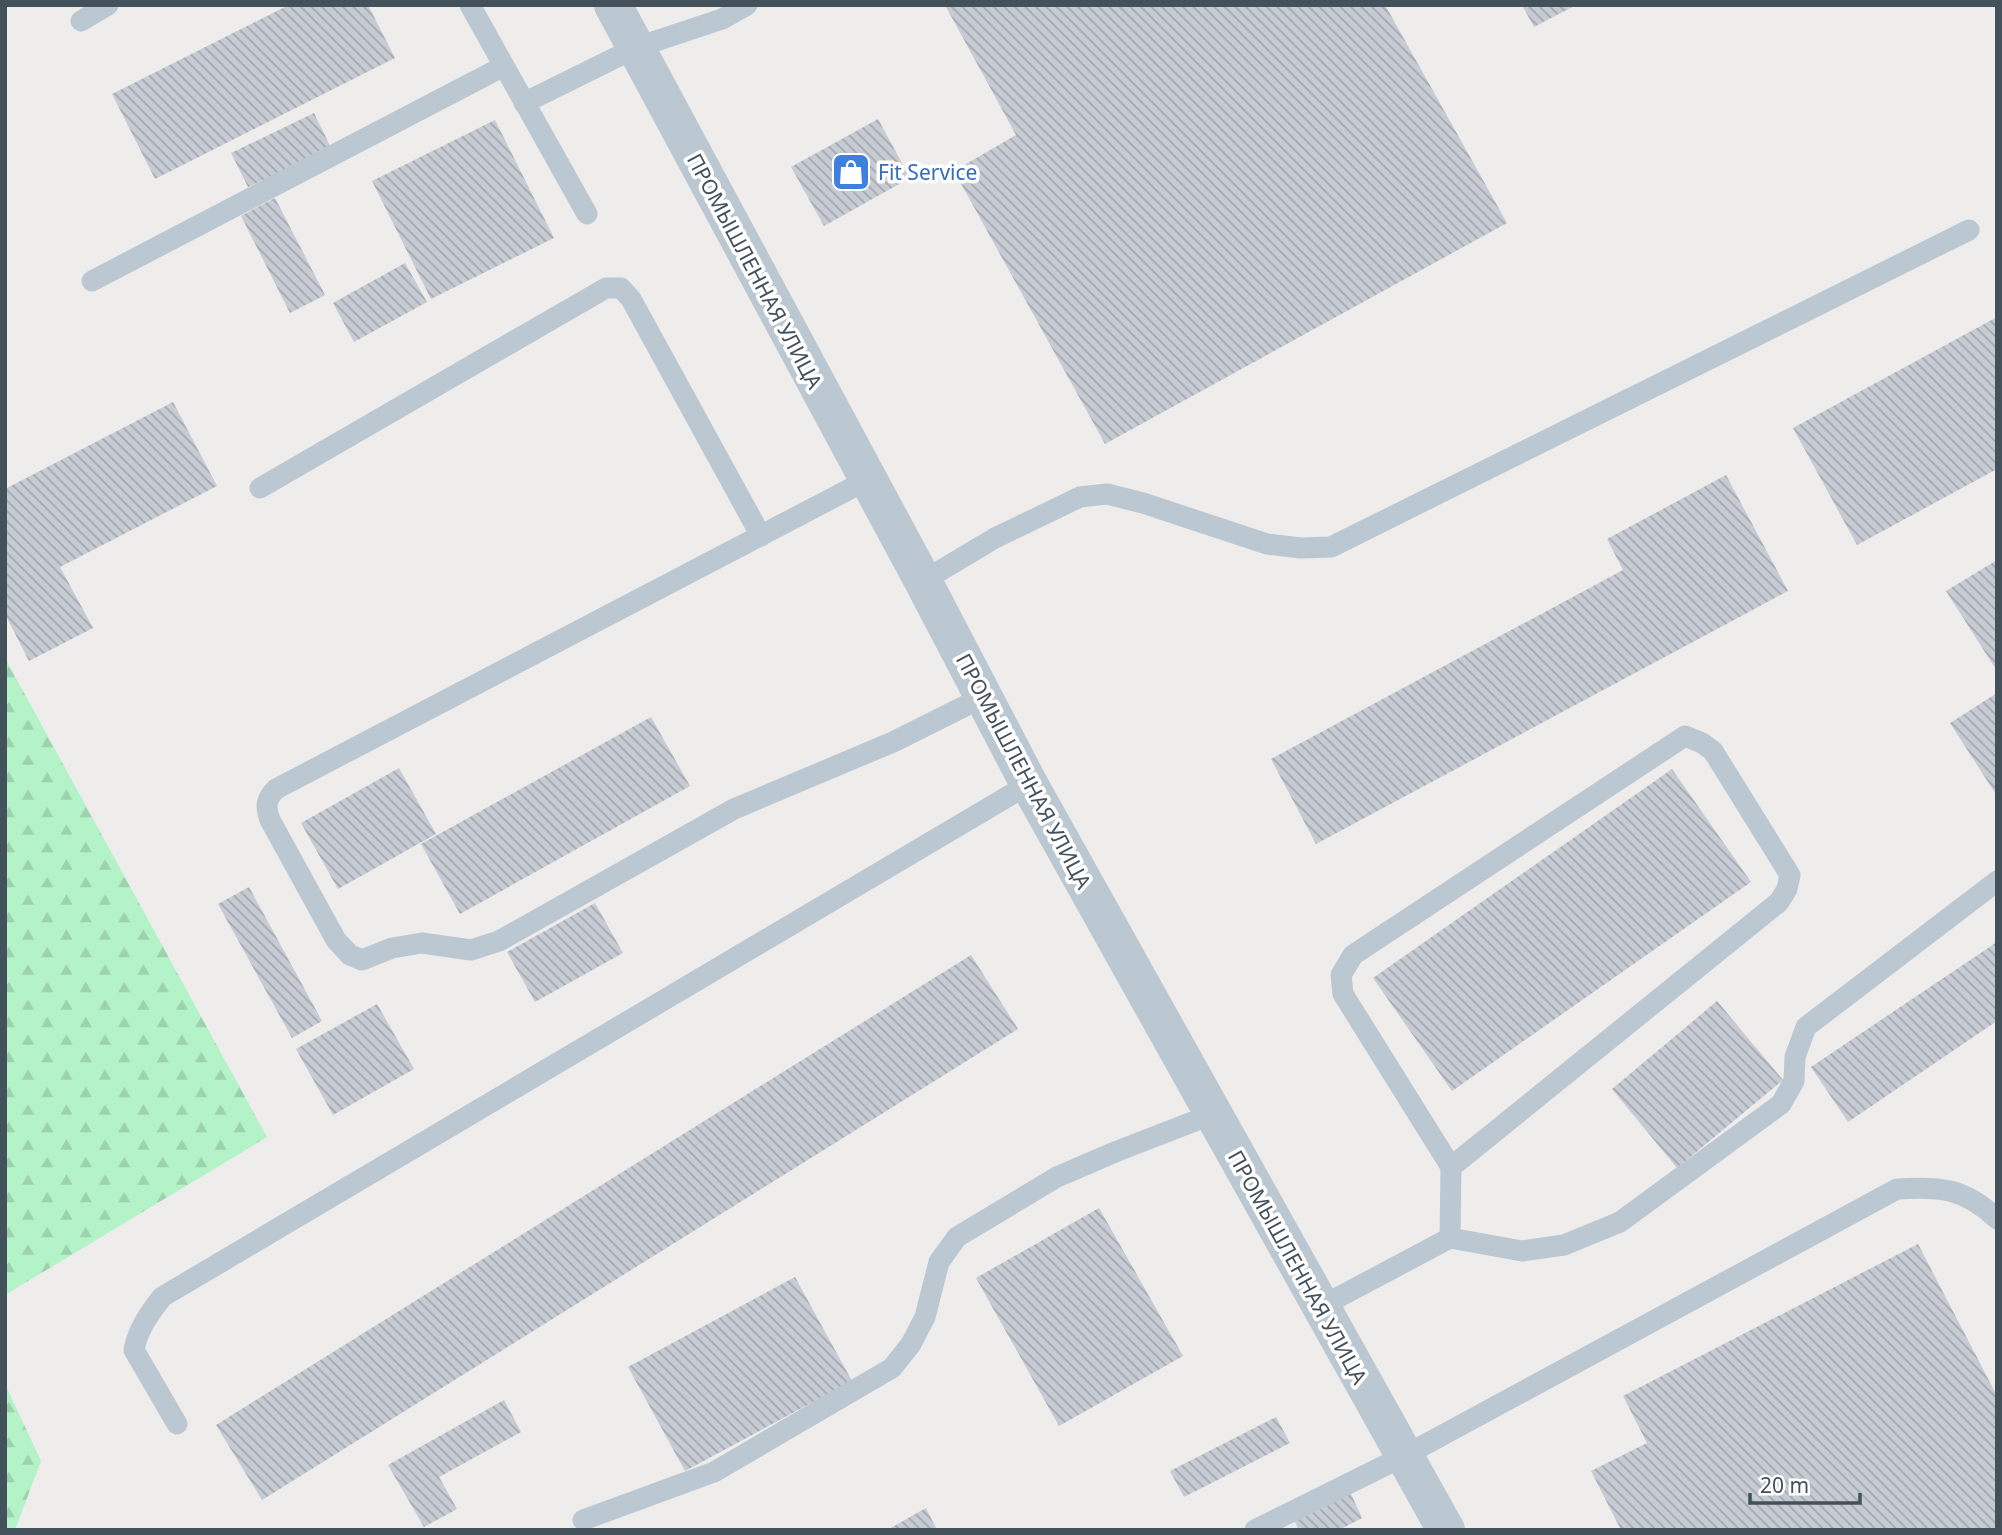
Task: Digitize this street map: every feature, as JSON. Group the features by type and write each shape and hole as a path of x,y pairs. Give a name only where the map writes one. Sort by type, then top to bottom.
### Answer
{"street":[{"name":"ПРОМЫШЛЕННАЯ УЛИЦА","path":"613,5 923,581 1029,784 1404,1456 1436,1526"}],"lane":[{"path":"81,21 108,5"},
{"path":"470,5 587,214"},
{"path":"524,103 635,48 722,19 747,5"},
{"path":"92,281 504,66"},
{"path":"923,581 995,538 1080,497 1107,494 1143,503 1267,544 1301,548 1331,547 1969,230"},
{"path":"260,488 606,288 621,288 631,299 761,536"},
{"path":"867,480 276,789 269,797 266,809 270,820 336,940 350,955 362,960 392,948 422,943 471,950 499,941 734,808 893,741 983,696"},
{"path":"1450,1238 1451,1167 1343,994 1341,975 1353,955 1685,736 1702,743 1713,751 1790,875 1787,889 1779,902 1451,1167"},
{"path":"177,1424 134,1350 146,1318 162,1297 1029,784"},
{"path":"1320,1307 1450,1238 1522,1251 1564,1245 1620,1222 1781,1104 1794,1081 1795,1056 1806,1027 1997,881"},
{"path":"583,1520 714,1472 892,1368 911,1344 925,1317 939,1262 957,1237 1057,1177 1213,1114"},
{"path":"1255,1530 1404,1456 1897,1189 1931,1187 1959,1193 1984,1206 1997,1219"}],"green space":[{"path":"5,658 267,1137 5,1295"},
{"path":"5,1384 41,1461 15,1530 5,1530"}],"building":[{"path":"289,5 368,5 395,58 155,179 112,94"},
{"path":"945,5 1385,5 1507,223 1105,444 954,171 1016,135"},
{"path":"1522,5 1576,5 1534,27"},
{"path":"314,113 331,148 248,187 231,153"},
{"name":"Fit Service","path":"878,119 910,178 824,226 791,167"},
{"path":"495,120 554,238 431,299 372,181"},
{"path":"275,198 325,295 290,313 241,216"},
{"path":"405,263 427,302 354,342 333,303"},
{"path":"1997,317 1997,469 1857,545 1793,428"},
{"path":"173,402 217,486 60,567 93,628 29,661 5,614 5,489"},
{"path":"1726,475 1788,591 1316,844 1271,759 1623,570 1607,539"},
{"path":"1997,560 1997,671 1946,591"},
{"path":"1997,693 1997,796 1950,723"},
{"path":"651,717 690,786 460,914 421,844"},
{"path":"399,768 436,834 338,889 301,823"},
{"path":"1672,769 1751,882 1452,1091 1373,978"},
{"path":"249,887 322,1021 292,1038 218,904"},
{"path":"595,903 623,953 535,1002 507,952"},
{"path":"1997,942 1997,1021 1848,1122 1811,1067"},
{"path":"971,955 1018,1029 262,1500 216,1425"},
{"path":"1717,1001 1783,1080 1677,1168 1612,1089"},
{"path":"377,1004 414,1069 333,1115 296,1049"},
{"path":"1099,1208 1183,1356 1059,1426 976,1278"},
{"path":"1918,1244 1997,1396 1997,1530 1621,1530 1591,1471 1647,1443 1623,1396"},
{"path":"795,1277 852,1381 685,1471 628,1367"},
{"path":"504,1400 521,1432 439,1477 457,1509 424,1527 388,1465"},
{"path":"1276,1417 1290,1443 1184,1497 1170,1471"},
{"path":"1347,1485 1362,1518 1339,1530 1299,1530 1290,1512"},
{"path":"926,1508 937,1530 887,1530"}],"place":[{"name":"Fit Service","path":"851,172"}]}
